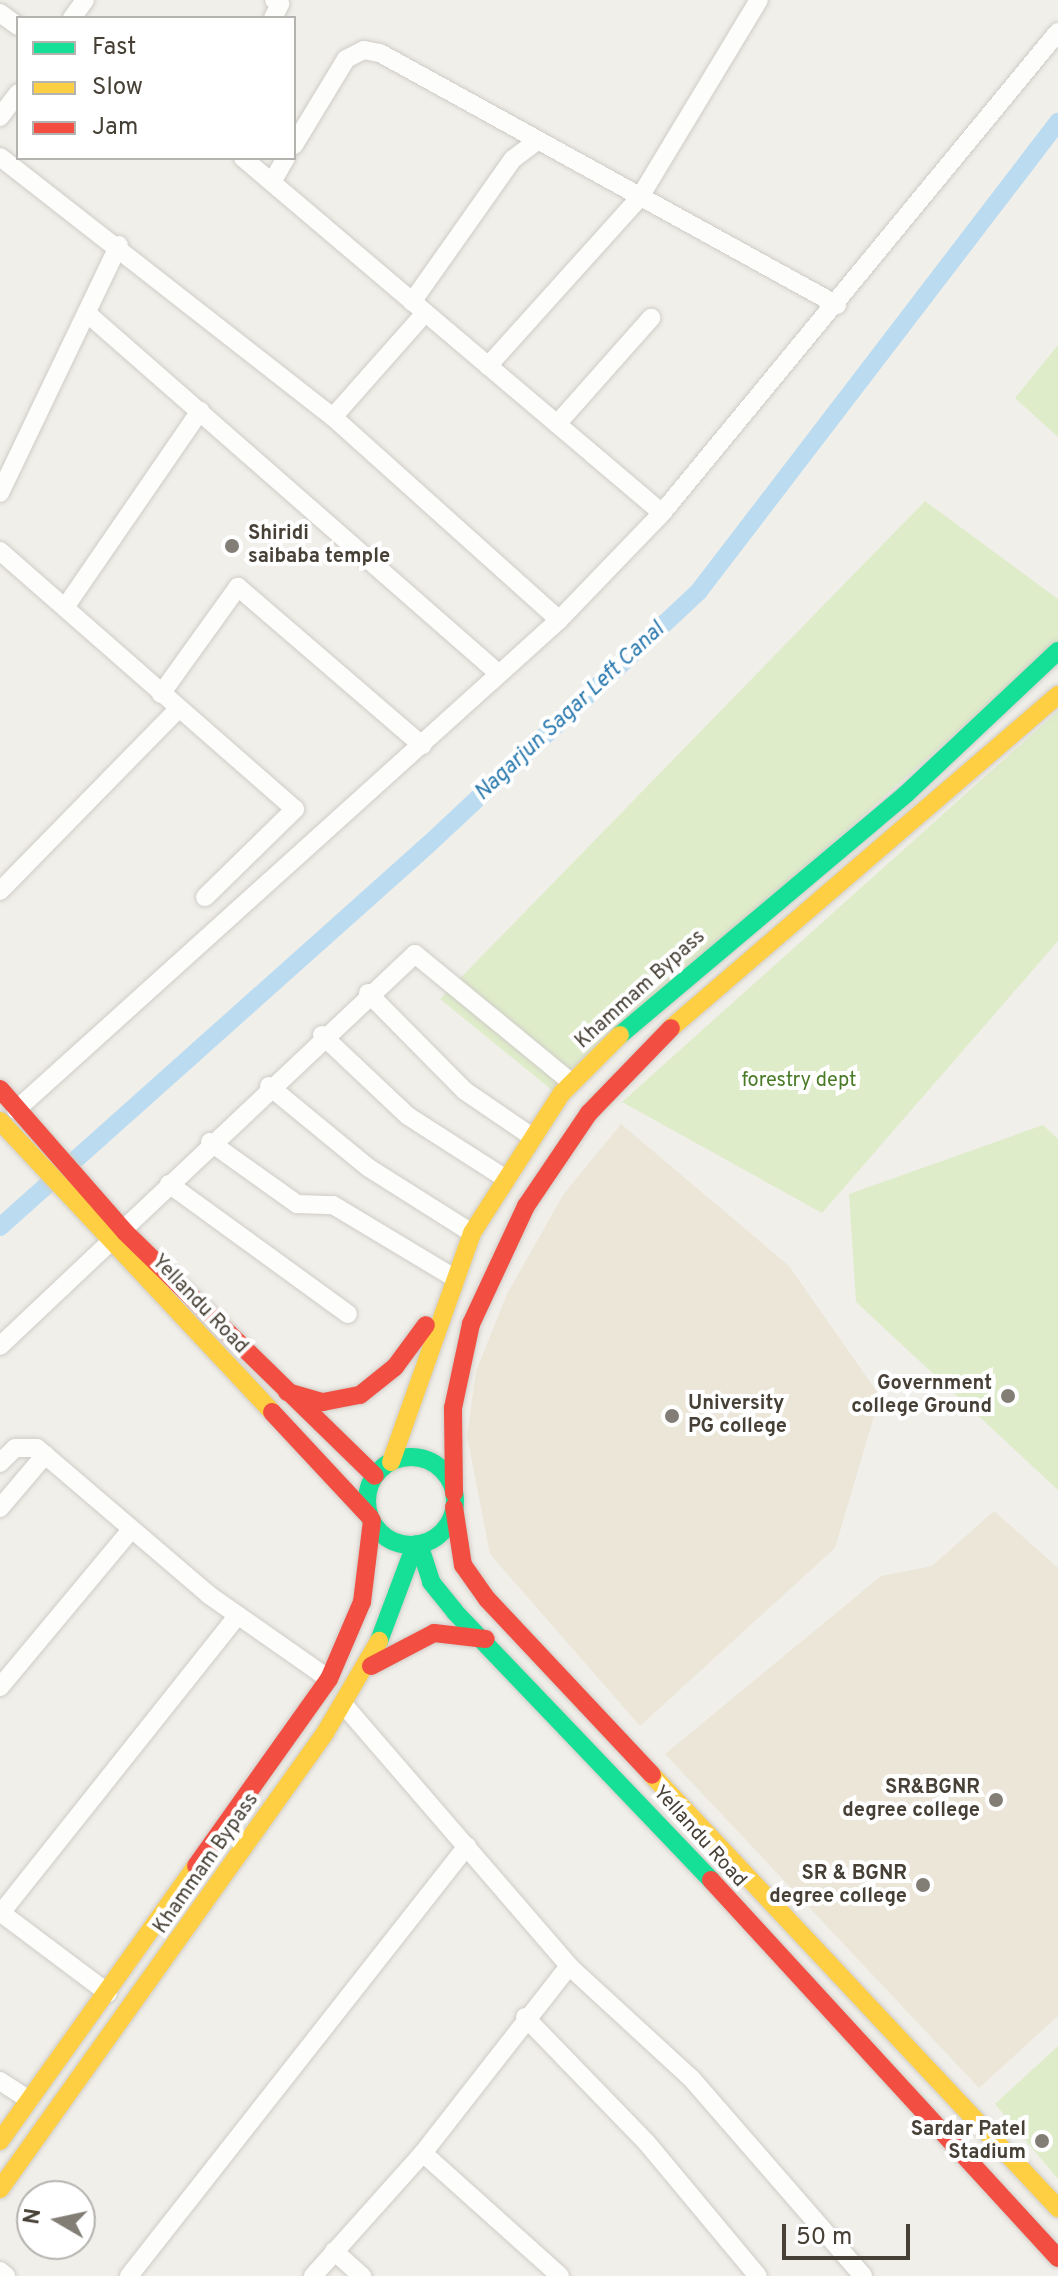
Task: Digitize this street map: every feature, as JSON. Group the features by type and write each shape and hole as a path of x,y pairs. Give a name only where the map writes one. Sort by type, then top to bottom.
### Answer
{"main road":[{"name":"Khammam Bypass","path":"391,1462 453,1277 472,1233 503,1177 572,1083 637,1018 905,795 1058,651"},
{"path":"454,1500 430,1461 391,1462 375,1476 371,1519 390,1540 417,1544 443,1531 454,1500 453,1408 471,1324 526,1206 589,1113 675,1024 993,758 1058,695"},
{"name":"Yellandu Road","path":"0,1089 29,1126 106,1210 118,1239 371,1519"},
{"name":"Yellandu Road","path":"5,1127 89,1221 118,1239 375,1476"},
{"path":"287,1392 342,1401 379,1384 412,1347 453,1277"},
{"name":"Yellandu Road","path":"454,1500 463,1565 487,1599 1058,2208"},
{"name":"Khammam Bypass","path":"0,2141 329,1679 357,1618 371,1519"},
{"name":"Khammam Bypass","path":"0,2189 347,1697 392,1618 417,1544"},
{"name":"Yellandu Road","path":"417,1544 431,1582 1058,2258"},
{"path":"347,1697 413,1638 486,1639"}],"street":[{"path":"488,366 640,197 759,0"},
{"path":"16,1110 253,900 320,829 422,745 559,620 662,513 837,305 1058,32"},
{"path":"296,142 346,59 364,50 538,140 837,305"},
{"path":"0,117 16,96"},
{"path":"333,417 419,307 513,159 538,140"},
{"path":"0,157 119,245 333,417 559,620"},
{"path":"245,160 662,513"},
{"path":"272,182 285,160"},
{"path":"0,493 89,315 119,245"},
{"path":"89,315 498,673"},
{"path":"557,424 651,318"},
{"path":"66,606 200,411"},
{"path":"0,551 66,606 177,710 320,829"},
{"path":"161,694 238,587 422,745"},
{"path":"0,891 177,710"},
{"path":"205,897 295,809"},
{"path":"0,1346 118,1239 210,1142 322,1035 415,954 572,1083"},
{"path":"368,993 465,1091 531,1136"},
{"path":"322,1035 408,1116 503,1177"},
{"path":"269,1086 369,1168 472,1233"},
{"path":"210,1142 297,1204 333,1205 453,1277"},
{"path":"169,1184 348,1314"},
{"path":"0,1463 26,1445 45,1455 237,1616 329,1679"},
{"path":"0,1508 45,1455"},
{"path":"0,1687 131,1530"},
{"path":"108,1993 1,1912 237,1616"},
{"path":"347,1697 569,1966 691,2078 863,2276"},
{"path":"129,2276 467,1846"},
{"path":"313,2276 423,2153 525,2017 569,1966"},
{"path":"525,2017 647,2143 758,2276"},
{"path":"0,2081 29,2100"},
{"path":"423,2153 560,2276"},
{"path":"334,2251 362,2276"},
{"path":"0,2271 6,2276"}],"shaded area":[{"name":"University PG college","path":"621,1124 789,1266 880,1396 835,1548 640,1726 490,1554 467,1436 476,1371 507,1294 563,1195"},
{"name":"SR & BGNR degree college","path":"994,1511 1058,1568 1058,2016 979,2088 665,1754 881,1576 932,1566"}],"green space":[{"path":"1058,345 1058,437 1015,398"},
{"path":"925,501 1058,599 1058,642 553,1091 440,999"},
{"name":"forestry dept","path":"1058,711 1058,941 822,1213 622,1102"},
{"name":"Government college Ground","path":"1043,1125 1058,1139 1058,1490 856,1302 849,1194"},
{"name":"Sardar Patel Stadium","path":"1058,2046 1058,2179 995,2104"}],"waterway":[{"name":"Nagarjun Sagar Left Canal","path":"0,1227 429,844 699,591 1058,122"}],"traffic: fast":[{"path":"620,1035 905,795 1058,651"},
{"path":"411,1457 428,1461 442,1470 451,1484 455,1501 451,1518 442,1532 428,1541 411,1545 394,1541 380,1532 371,1518 367,1501 371,1484 380,1470 394,1461 411,1457"},
{"path":"419,1544 431,1582 455,1612 711,1880"},
{"path":"379,1641 415,1545"}],"traffic: slow":[{"path":"671,1028 1058,695"},
{"path":"391,1462 472,1233 562,1093 620,1035"},
{"path":"0,1121 272,1412"},
{"path":"0,2189 325,1733 379,1641"},
{"path":"652,1775 1058,2208"},
{"path":"0,2141 196,1866"}],"traffic: jam":[{"path":"454,1493 453,1408 471,1324 526,1206 589,1113 671,1028"},
{"path":"0,1089 125,1232 375,1476"},
{"path":"287,1392 323,1402 360,1395 395,1367 426,1325"},
{"path":"272,1412 370,1517"},
{"path":"454,1507 463,1565 487,1599 652,1775"},
{"path":"196,1866 329,1679 362,1602 372,1521"},
{"path":"371,1666 434,1633 486,1639"},
{"path":"711,1880 1058,2258"}],"place":[{"name":"Shiridi saibaba temple","path":"232,546"},
{"name":"Government college Ground","path":"1008,1396"},
{"name":"University PG college","path":"672,1416"},
{"name":"SR&BGNR degree college","path":"996,1800"},
{"name":"SR & BGNR degree college","path":"923,1885"},
{"name":"Sardar Patel Stadium","path":"1042,2141"}]}
